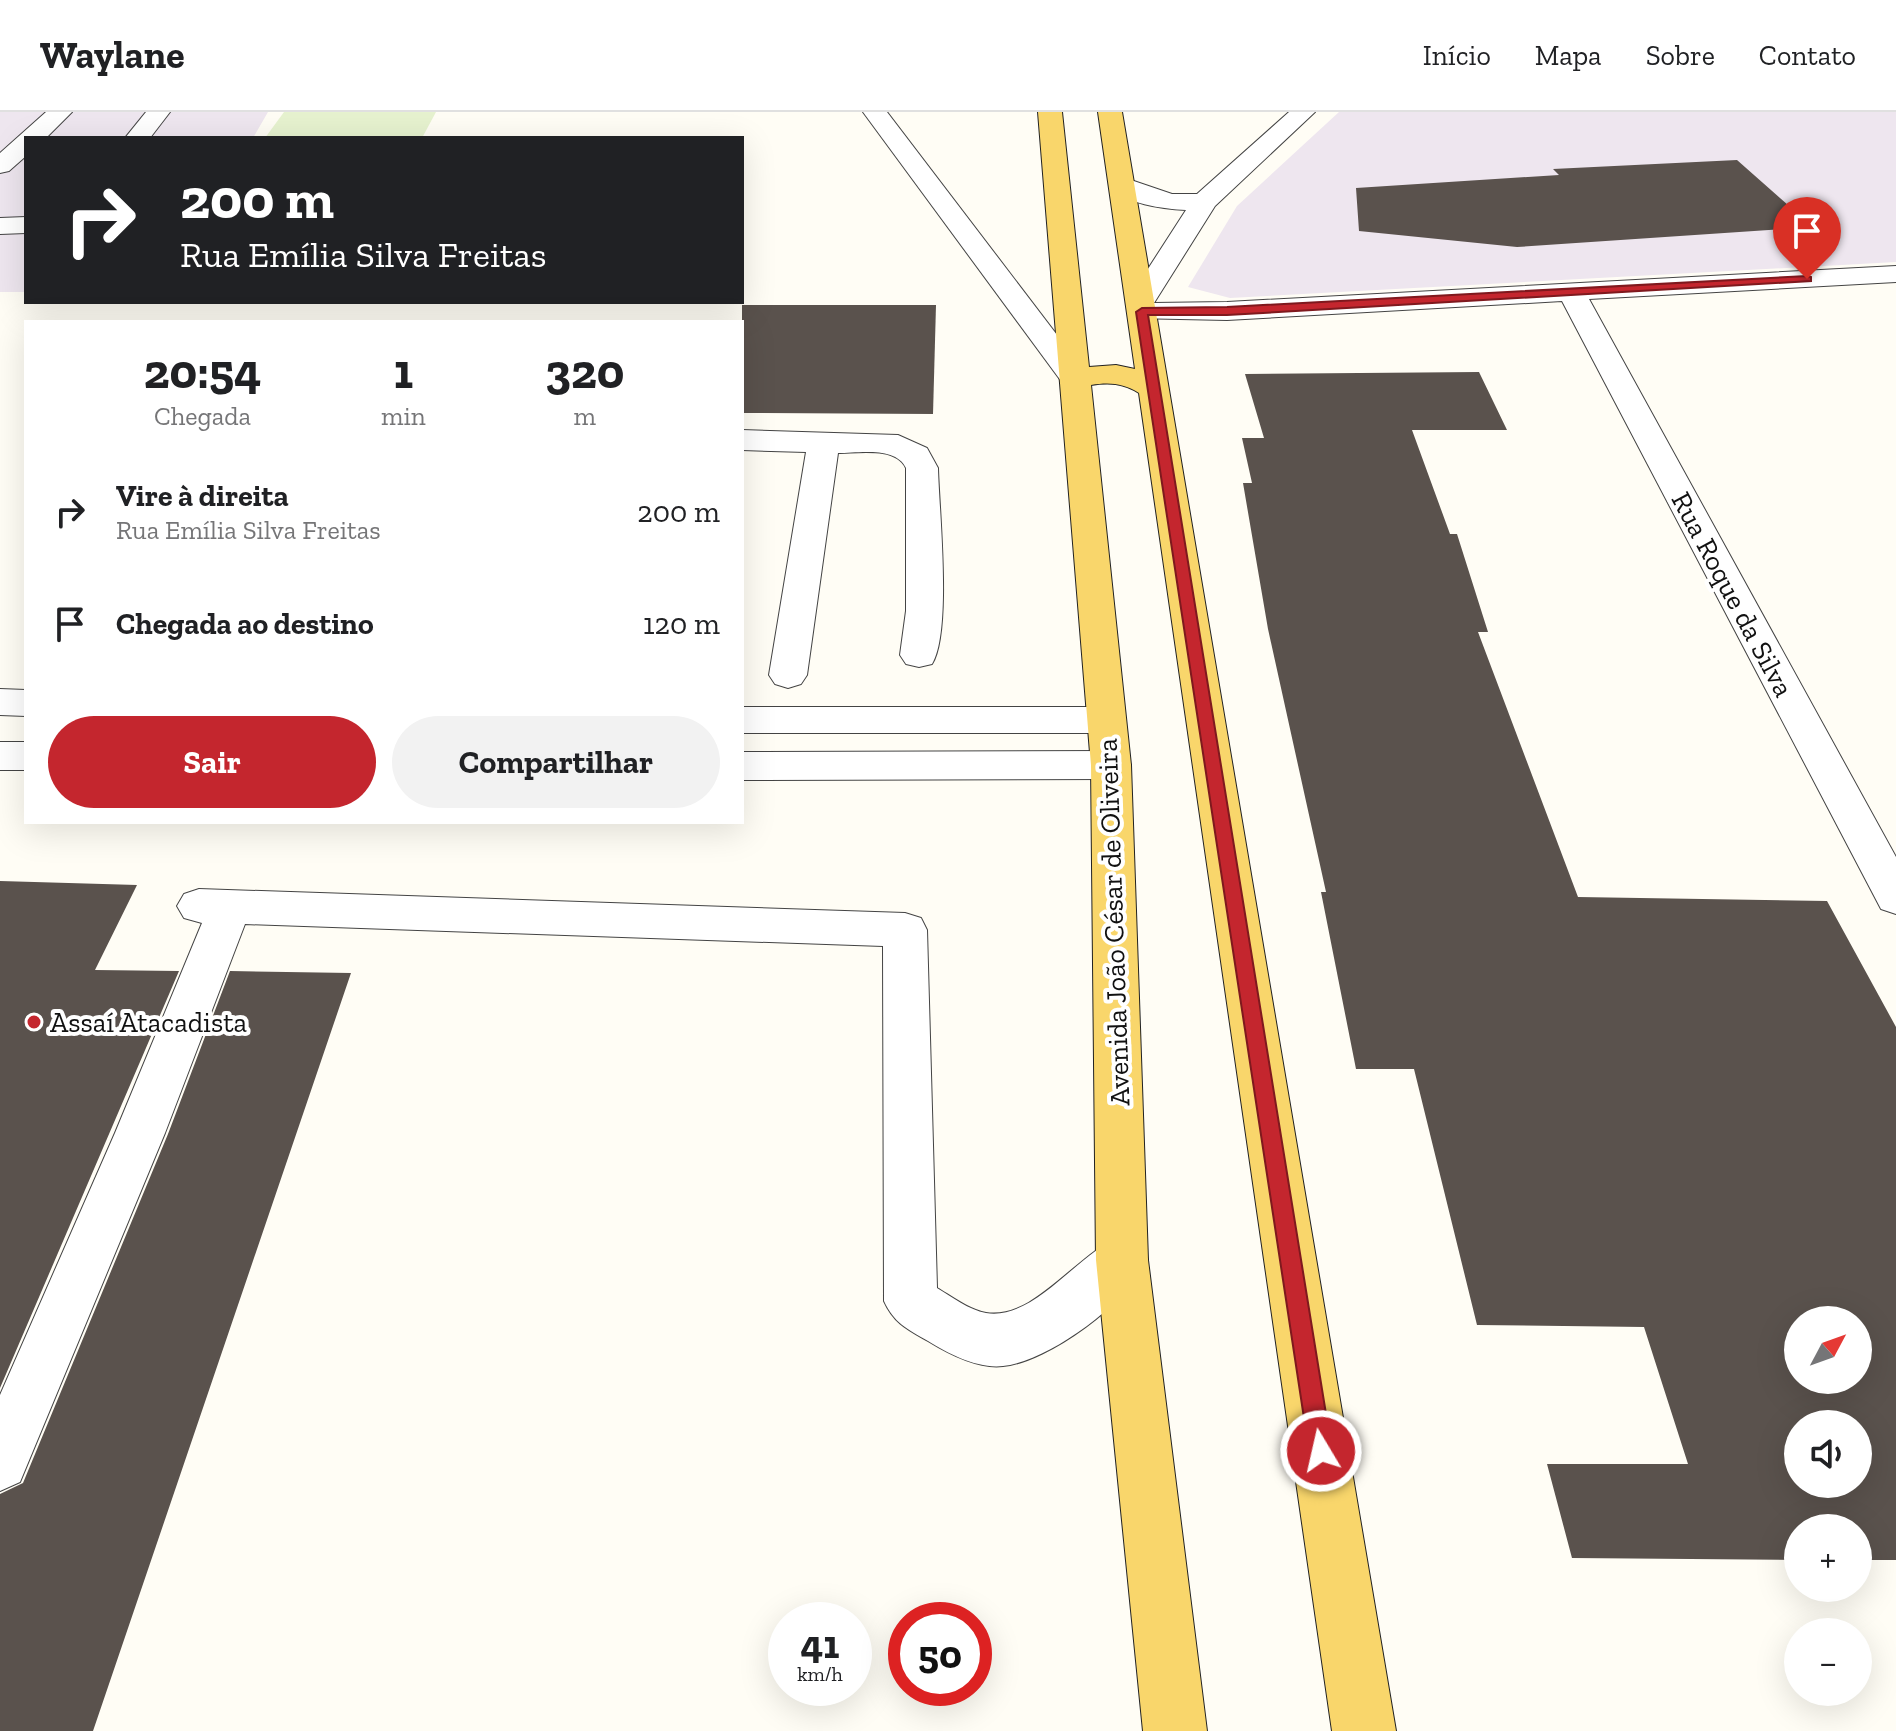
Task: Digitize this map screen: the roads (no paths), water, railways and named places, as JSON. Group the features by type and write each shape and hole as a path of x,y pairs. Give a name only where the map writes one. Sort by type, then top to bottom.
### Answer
{"main road":[{"name":"Avenida João César de Oliveira","path":"1050,112 1109,742 1122,1260 1175,1731"},
{"path":"1110,112 1364,1731"},
{"path":"1075,379 1111,373 1135,377 1154,389"}],"street":[{"path":"34,136 60,112"},
{"path":"139,136 158,112"},
{"path":"875,112 1075,379"},
{"path":"1303,112 1205,201 1141,307 1227,311 1896,274"},
{"path":"0,166 24,145"},
{"path":"1122,185 1162,202 1183,204 1205,201"},
{"path":"0,226 24,225"},
{"name":"Rua Roque da Silva","path":"1571,292 1896,897"},
{"path":"788,675 823,443"},
{"path":"744,444 898,445 916,455 922,468 924,611 919,655"},
{"path":"0,702 24,703"},
{"path":"744,720 1109,742"},
{"path":"744,766 1109,742"},
{"path":"0,756 24,756"},
{"path":"0,1462 140,1133 214,907 905,930 911,1301 962,1332 992,1341 1029,1333 1059,1314 1122,1260"}],"place":[{"name":"Assaí Atacadista","path":"34,1022"}]}
